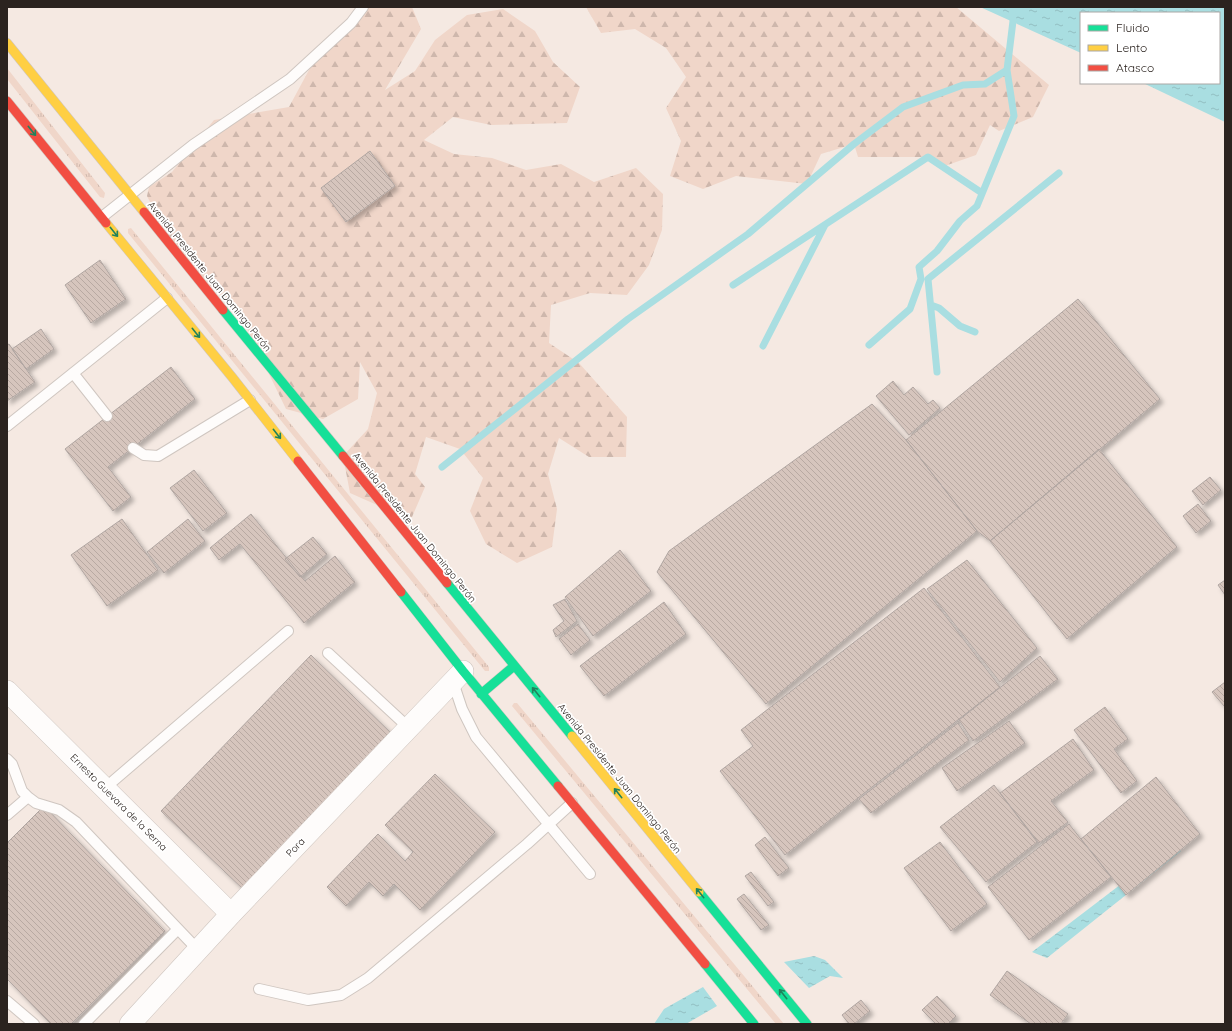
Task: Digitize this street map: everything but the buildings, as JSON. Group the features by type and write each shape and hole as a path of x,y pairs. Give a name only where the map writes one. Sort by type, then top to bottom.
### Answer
{"main road":[{"name":"Avenida Presidente Juan Domingo Perón","path":"7,43 807,1024"},
{"path":"7,101 250,400 458,677 481,694 754,1024"},
{"path":"481,694 514,666"}],"street":[{"name":"Pora","path":"130,1024 231,914 458,677"},
{"name":"Ernesto Guevara de la Serna","path":"7,691 231,914"}],"lane":[{"path":"102,217 193,144 290,79 351,23 363,7"},
{"path":"7,426 167,298"},
{"path":"73,373 107,416"},
{"path":"133,448 144,455 158,456 250,400"},
{"path":"105,788 288,631"},
{"path":"328,653 409,728"},
{"path":"458,677 462,709 476,737 590,874"},
{"path":"9,764 22,791 28,797 36,803 59,810 76,822 198,950"},
{"path":"7,815 28,797"},
{"path":"259,988 308,1000 341,995 368,978 528,844 572,803"},
{"path":"84,1024 178,928"},
{"path":"7,1001 34,1024"}],"green space":[{"path":"367,7 412,7 421,29 385,90 415,71 435,40 467,15 503,9 535,31 553,62 580,87 567,123 491,125 453,117 424,140 454,154 492,158 526,170 561,164 594,182 636,168 663,194 662,230 649,265 627,295 590,293 551,305 549,343 579,363 627,417 626,457 589,457 559,438 548,474 557,509 552,547 517,563 486,544 470,511 483,478 460,449 426,437 415,474 425,487 412,517 386,509 350,493 343,456 368,429 377,393 360,362 358,399 323,419 286,409 237,308 180,262 147,196 149,187 172,172 214,120 289,107 323,44"},
{"path":"586,7 956,7 1049,85 1033,117 999,131 990,125 976,155 939,168 928,157 858,157 854,144 821,154 807,184 736,176 703,189 670,176 681,141 666,108 686,77 666,48 635,29 601,33"},
{"path":"7,68 105,193 104,198 100,197 7,79"},
{"path":"131,228 489,667 489,671 485,671 128,233 128,229"},
{"path":"514,703 517,703 784,1024 776,1024 512,706"}],"water":[{"path":"980,7 1225,7 1225,122 1145,84 1220,84 1220,12 1080,12 1080,53"},
{"path":"1175,843 1181,851 1047,958 1032,952"},
{"path":"814,956 825,960 843,978 830,976 809,988 784,962"},
{"path":"703,987 717,1006 686,1024 654,1024 664,1009"}],"waterway":[{"path":"442,467 628,319 748,234 854,144 903,107 963,85 985,84 1007,70 1013,21 1012,7"},
{"path":"869,345 910,309 921,279 919,267 937,251 960,221 977,206 1014,116 1007,70"},
{"path":"733,285 928,157 982,193"},
{"path":"937,372 928,279 1059,173"},
{"path":"763,346 825,225"},
{"path":"931,305 939,308 960,326 975,332"}],"traffic: fast":[{"path":"223,310 343,456"},
{"path":"447,583 572,736"},
{"path":"401,592 463,671 558,786"},
{"path":"481,694 514,666"},
{"path":"699,892 807,1024"},
{"path":"705,964 754,1024"}],"traffic: slow":[{"path":"7,43 144,212"},
{"path":"106,223 232,377 298,461"},
{"path":"572,736 699,892"}],"traffic: jam":[{"path":"7,101 106,223"},
{"path":"144,212 223,310"},
{"path":"343,456 447,583"},
{"path":"298,461 401,592"},
{"path":"558,786 705,964"}]}
